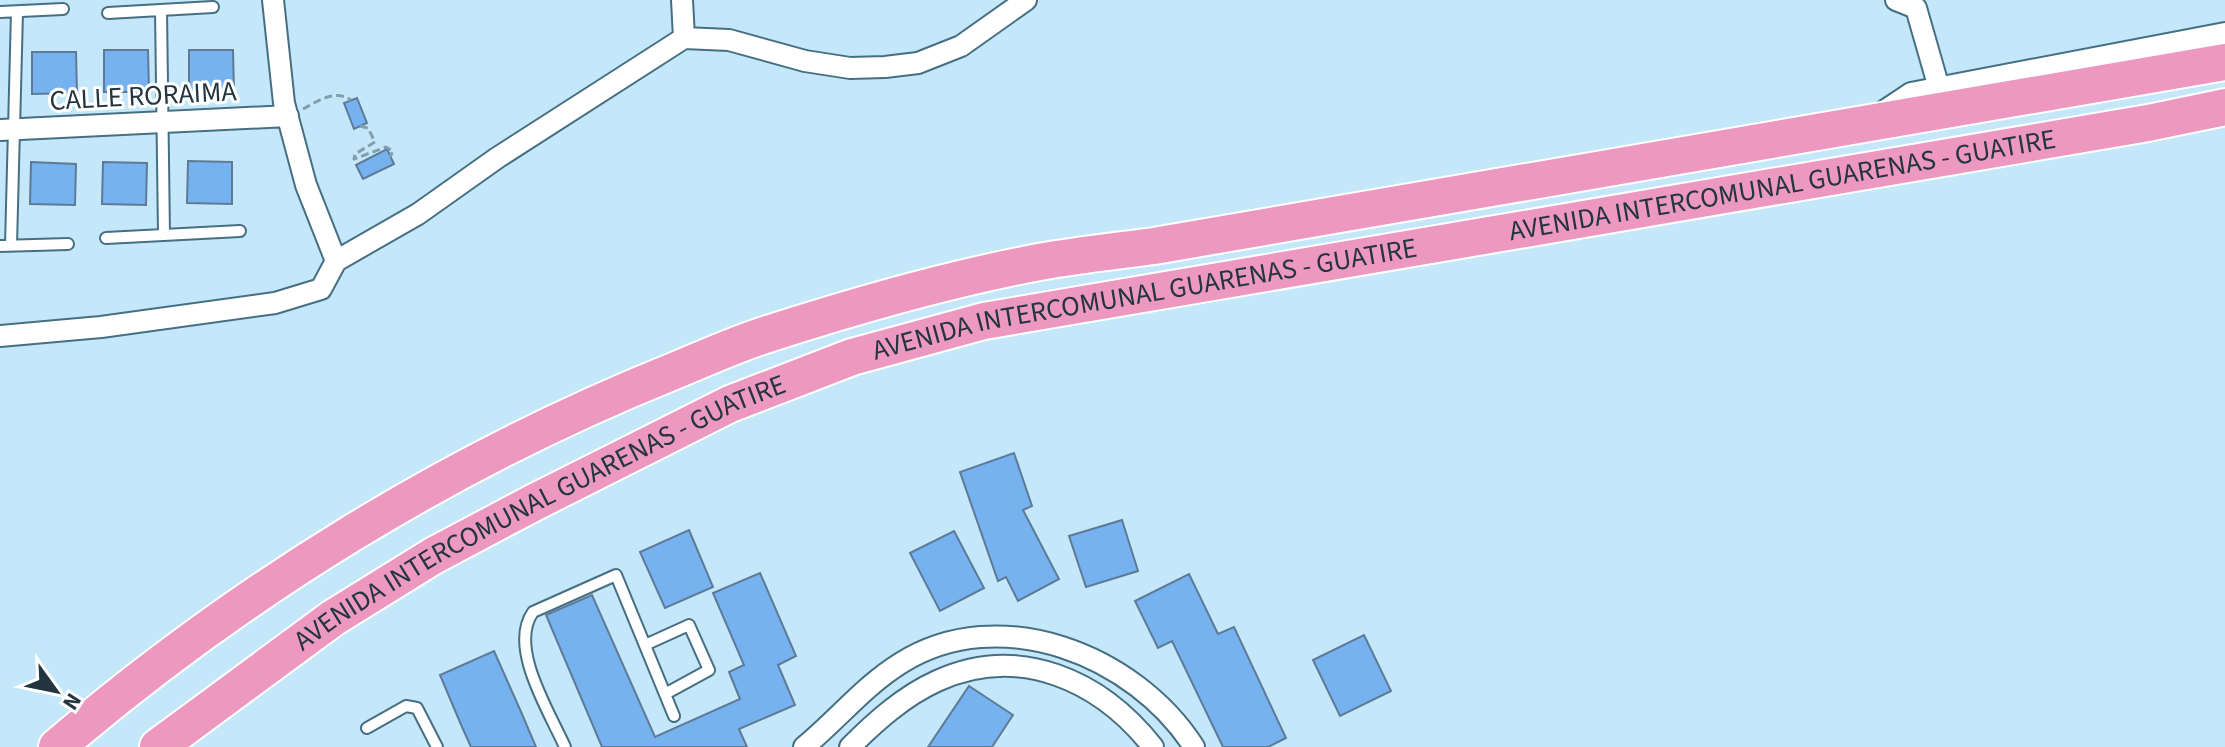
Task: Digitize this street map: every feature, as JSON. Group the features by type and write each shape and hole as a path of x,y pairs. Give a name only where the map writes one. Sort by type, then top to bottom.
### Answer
{"highway":[{"name":"AVENIDA INTERCOMUNAL GUARENAS - GUATIRE","path":"57,747 202,630 333,545 495,452 613,395 769,333 918,290 1039,262 1154,246 2225,62"},
{"name":"AVENIDA INTERCOMUNAL GUARENAS - GUATIRE","path":"158,747 333,618 433,556 730,404 852,357 984,321 2148,123 2225,107"}],"street":[{"path":"273,0 288,116 306,185 336,261"},
{"path":"682,0 684,38"},
{"path":"0,336 101,327 297,299 321,289 336,261 418,214 497,158 684,38 729,40 805,61 850,68 885,67 918,63 961,46 1026,0"},
{"path":"1896,0 1918,4 1939,88"},
{"name":"AVENIDA INTERCOMUNAL GUARENAS - GUATIRE","path":"1861,125 1911,93 2225,33"},
{"name":"CALLE RORAIMA","path":"6,130 164,125 288,116"},
{"path":"804,747 877,678 903,661 943,644 984,637 1023,637 1066,647 1128,680 1156,699 1194,747"},
{"path":"850,747 904,699 939,680 974,670 1013,667 1058,674 1085,685 1118,707 1153,747"}],"lane":[{"path":"108,13 213,7"},
{"path":"0,12 63,9"},
{"path":"161,10 164,235"},
{"path":"17,12 6,130 6,246 68,244"},
{"path":"106,238 240,231"},
{"path":"565,747 526,658 522,636 525,622 533,612 616,575 674,716"},
{"path":"645,645 689,625 709,670 665,694"},
{"path":"367,728 406,706 417,708 437,747"}],"path":[{"path":"288,116 329,96 344,95 351,100"},
{"path":"360,126 368,128 375,142 355,154 354,159 386,147 393,151 390,157"}],"building":[{"path":"104,50 148,50 149,92 104,92"},
{"path":"189,50 233,50 234,92 189,92"},
{"path":"32,52 76,52 77,93 32,94"},
{"path":"357,98 367,123 354,129 344,103"},
{"path":"387,149 394,164 363,179 356,165"},
{"path":"188,161 232,162 232,204 187,203"},
{"path":"31,162 76,164 75,205 30,204"},
{"path":"103,162 147,163 146,205 102,204"},
{"path":"1014,453 1032,506 1023,510 1059,579 1018,601 1006,577 998,581 960,472"},
{"path":"1122,520 1138,571 1086,587 1069,536"},
{"path":"689,530 713,587 665,608 640,552"},
{"path":"954,531 984,588 940,611 910,553"},
{"path":"760,573 796,656 778,665 795,705 739,729 747,747 602,747 546,615 592,595 655,737 740,699 729,672 744,665 713,593"},
{"path":"1189,574 1218,634 1234,627 1286,738 1268,747 1223,747 1172,641 1158,648 1135,601"},
{"path":"1364,635 1391,691 1340,716 1313,660"},
{"path":"494,651 536,747 471,747 462,727 440,675"},
{"path":"969,686 1013,715 992,747 928,747"}]}
